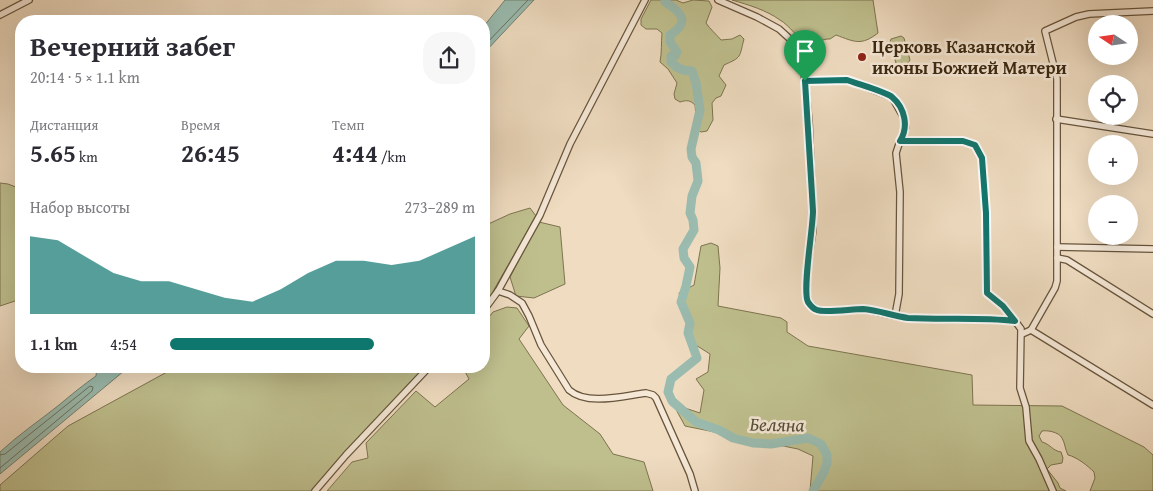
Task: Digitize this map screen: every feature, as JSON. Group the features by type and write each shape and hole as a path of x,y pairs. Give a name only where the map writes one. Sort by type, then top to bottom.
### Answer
{"street":[{"path":"0,15 29,0"},
{"path":"490,302 498,291 540,214 570,144 645,0"},
{"path":"718,0 779,29 785,34 803,61 813,211 813,230 808,269 807,296 809,303 817,310 868,310 895,316 964,320 990,318 1015,321"},
{"path":"1022,334 1031,330 1055,288 1056,281 1057,79 1045,32 1076,17 1088,14 1153,11"},
{"path":"805,81 847,80 892,97 904,118 906,127 896,153 900,201 899,294 895,316"},
{"path":"1056,119 1153,134"},
{"path":"900,141 963,141 975,145 982,158 986,213 987,293 1003,306 1021,329 1020,388 1026,407 1029,441 1053,491"},
{"path":"1057,247 1153,250"},
{"path":"1057,258 1067,260 1153,314"},
{"path":"498,291 510,295 522,303 541,345 573,394 589,399 646,393 653,394 690,474 695,491"},
{"path":"1031,330 1153,405"},
{"path":"316,491 346,455 423,373"}],"green space":[{"path":"651,0 676,0 683,3 693,0 709,1 712,7 706,23 721,40 732,39 740,35 744,39 739,56 724,65 719,76 726,85 721,96 712,103 713,120 707,131 701,132 697,129 695,105 690,101 680,102 675,99 674,94 677,83 668,69 660,62 662,33 657,29 646,29 641,25 641,19"},
{"path":"732,0 873,0 878,33 867,40 858,42 836,35 830,39 810,44 801,39 775,16"},
{"path":"901,36 904,38 910,60 908,63 900,65 896,63 890,42 891,39"},
{"path":"0,183 15,187 15,301 0,306"},
{"path":"530,208 536,216 490,296 490,223 510,214"},
{"path":"539,222 560,227 565,284 534,298 516,296 510,277"},
{"path":"711,243 718,246 720,268 718,306 781,318 787,322 787,332 808,346 972,375 973,405 1062,406 1144,447 1153,455 1153,491 1090,491 1095,478 1094,472 1079,460 1068,455 1063,440 1058,434 1042,431 1039,436 1042,442 1061,452 1062,463 1051,465 1047,469 1060,488 1066,491 810,491 813,456 798,449 685,426 673,404 700,413 704,390 696,379 708,372 710,354 691,342 679,293 694,285 701,246"},
{"path":"507,307 517,308 529,326 519,339 563,405 600,434 613,454 644,462 653,491 327,491 352,462 368,458 366,443 416,391 435,407 469,379 466,373 490,373 490,316 493,312"},
{"path":"165,373 422,373 313,491 0,491 0,485 68,426"}],"water":[{"path":"505,0 534,0 490,47 490,19"},
{"path":"96,373 122,373 0,474 0,452 96,376"}],"waterway":[{"name":"Беляна","path":"665,0 679,13 682,21 680,26 670,35 670,42 677,52 675,56 671,56 671,62 680,69 692,71 696,83 700,110 691,149 692,157 696,163 698,181 692,196 690,213 694,230 683,249 684,258 690,267 681,302 690,323 688,333 697,358 671,379 668,392 672,401 696,422 719,430 733,438 753,443 771,444 808,438 821,444 827,455 827,463 813,491"}],"place":[{"name":"Церковь Казанской иконы Божией Матери","path":"862,57"}],"route":[{"path":"847,80 892,97 900,108 906,127 900,141 963,141 975,145 982,158 986,213 987,293 1003,306 1015,321 990,318 964,320 907,318 859,309 824,311 813,308 807,296 813,211 805,81 847,80"}]}
